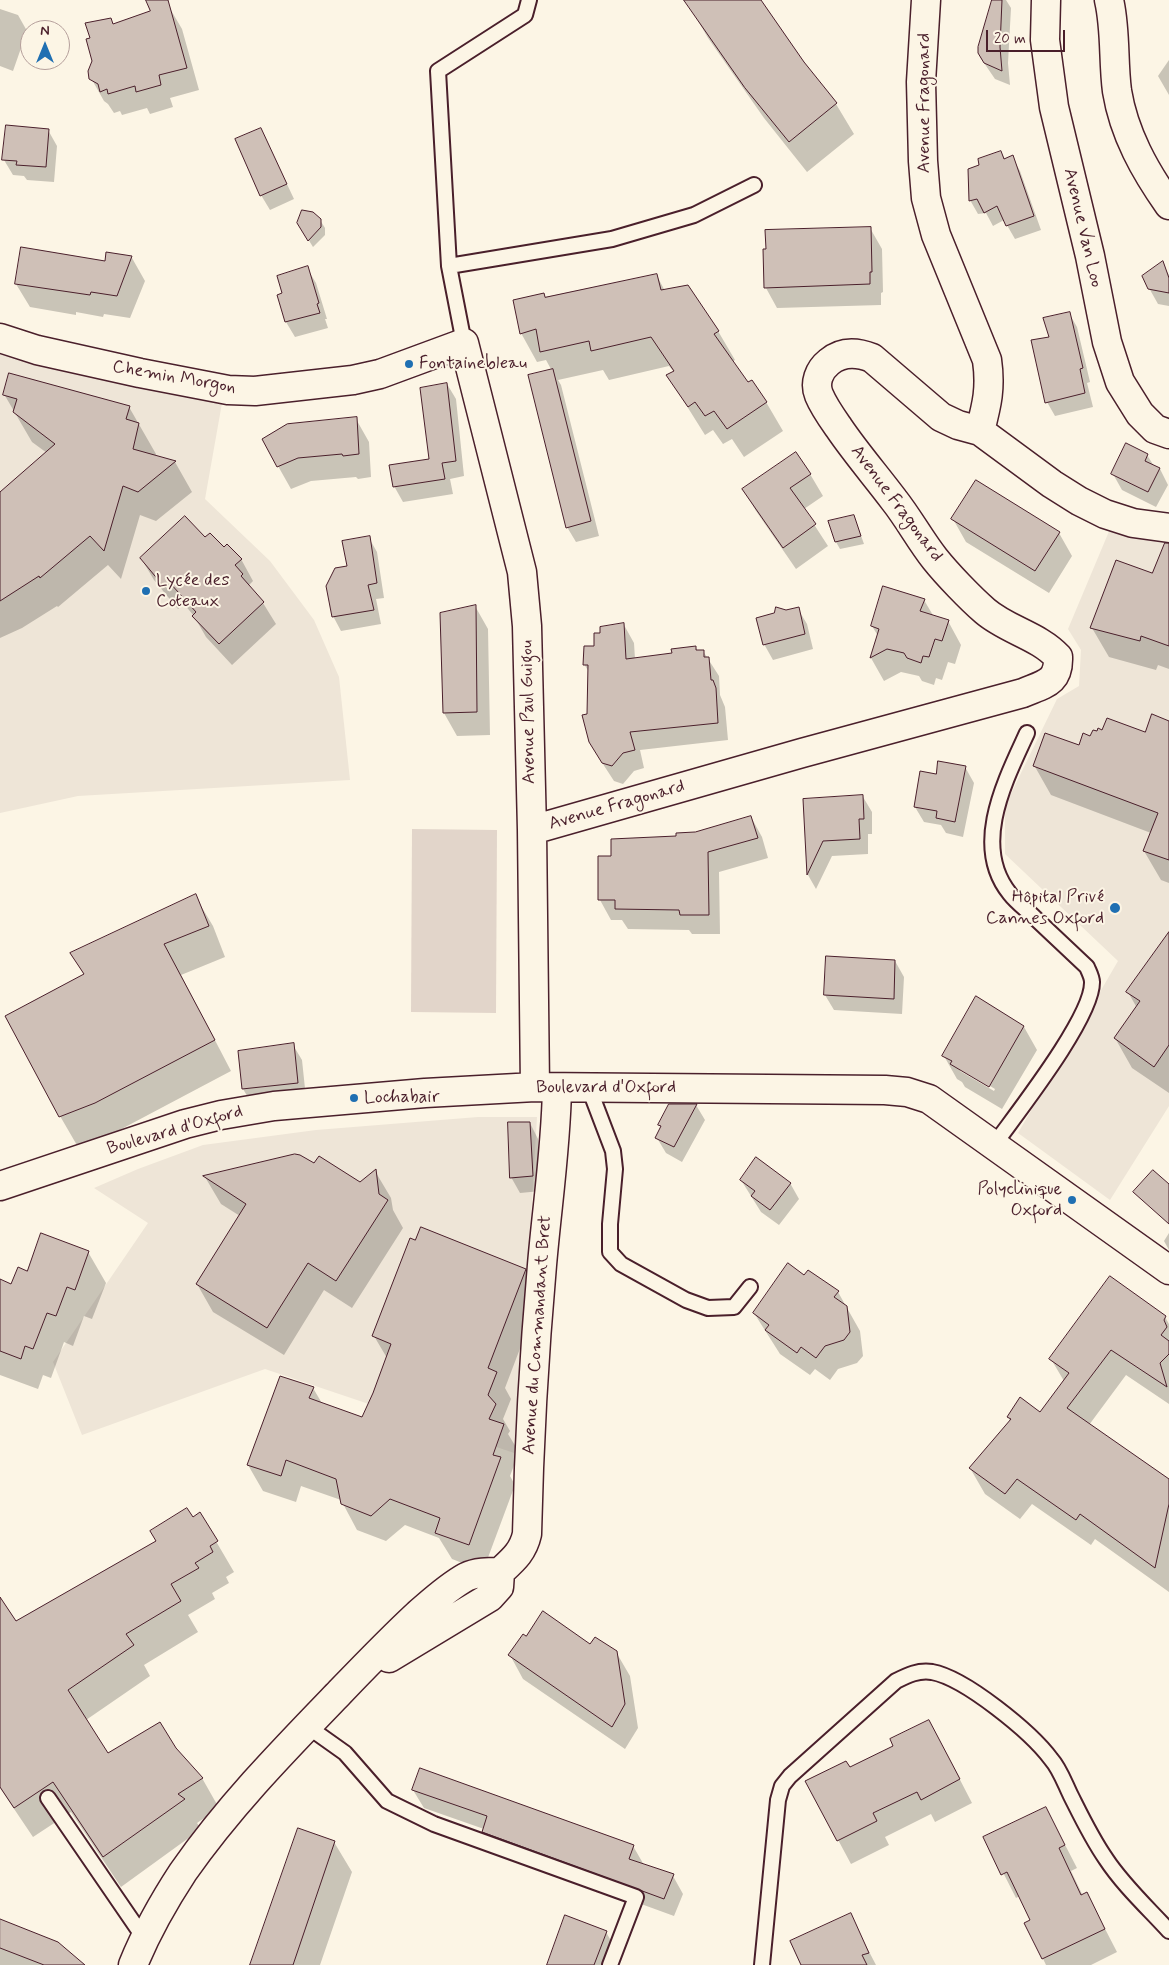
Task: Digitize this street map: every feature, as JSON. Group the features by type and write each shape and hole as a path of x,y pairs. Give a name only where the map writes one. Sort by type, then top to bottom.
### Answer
{"street":[{"name":"Avenue Fragonard","path":"532,830 802,752 1023,693 1047,683 1055,677 1059,667 1058,657 1050,648 986,612 935,560 895,501 858,455 829,413 819,394 817,380 822,368 832,359 845,354 861,354 872,358 941,417 958,425 980,431 989,396 989,375 986,360 936,235 926,198 921,82 926,0"},
{"name":"Avenue Van Loo","path":"1046,0 1045,40 1054,107 1090,256 1107,342 1120,382 1140,414 1155,429 1169,434"},
{"path":"1109,0 1113,23 1118,92 1129,135 1149,176 1169,205"},
{"name":"Chemin Morgon","path":"0,338 37,350 140,373 228,390 256,391 303,387 380,374 464,343"},
{"name":"Avenue Paul Guigou","path":"464,343 522,572 527,626 532,830 546,1088"},
{"path":"980,431 1052,484 1079,501 1105,514 1133,523 1169,528"},
{"name":"Boulevard d'Oxford","path":"0,1186 185,1124 221,1115 274,1106 354,1098 546,1088 885,1090 907,1092 929,1099 1169,1270"},
{"name":"Avenue du Commandant Bret","path":"133,1965 144,1938 183,1873 225,1816 268,1767 340,1691 409,1645 490,1597 499,1588 500,1572 519,1555 527,1534 530,1430 542,1265 556,1130 546,1088"}],"lane":[{"path":"464,343 449,266 438,71 525,15 529,0"},
{"path":"449,266 612,239 694,215 754,185"},
{"path":"994,1145 1079,1023 1089,998 1092,981 1087,967 1010,895 999,876 993,840 994,820 999,799 1027,733"},
{"path":"589,1088 613,1151 615,1169 610,1224 610,1252 621,1264 686,1300 708,1308 734,1307 750,1286"},
{"path":"762,1965 778,1800 782,1786 790,1776 896,1681 918,1672 932,1672 947,1677 978,1695 1028,1734 1052,1759 1090,1834 1107,1862 1169,1931"},
{"path":"307,1726 345,1753 387,1802 434,1824 636,1897 610,1965"},
{"path":"48,1798 144,1938"}],"shaded area":[{"name":"Lycée des Coteaux","path":"0,352 222,403 205,499 270,561 314,620 339,677 350,780 78,796 0,813"},
{"name":"Hôpital Privé Cannes Oxford","path":"1110,529 1169,545 1169,1106 1110,1200 1018,1133 1118,961 1005,854 1005,806 1057,699 1079,686 1081,650 1068,629"},
{"path":"412,829 497,830 496,1013 411,1012"},
{"path":"478,1117 537,1117 517,1454 265,1369 82,1435 53,1362 148,1223 94,1188 138,1169 203,1145 316,1130"}],"building":[{"path":"146,0 168,0 187,68 159,75 161,85 136,92 135,86 108,94 107,89 100,92 98,84 89,79 88,71 92,61 86,39 90,38 85,23 111,18 113,24 150,11"},
{"path":"684,0 761,0 804,62 837,103 789,142 745,88"},
{"path":"992,0 1002,0 1000,47 1002,71 984,63 978,53 978,47"},
{"path":"6,125 49,129 46,167 16,165 17,161 2,160"},
{"path":"261,128 287,184 260,196 235,139"},
{"path":"1001,151 1004,159 1013,155 1034,216 1006,226 997,206 984,213 977,199 969,201 968,169 979,165 978,159"},
{"path":"302,210 313,212 321,219 321,227 308,241 297,223"},
{"path":"871,227 872,272 870,272 870,284 764,288 763,249 766,249 765,230"},
{"path":"21,247 105,261 106,252 132,256 117,296 91,292 90,295 15,284"},
{"path":"1163,261 1169,278 1169,293 1148,289 1142,276"},
{"path":"308,266 319,303 317,304 320,313 285,322 277,295 282,293 277,276"},
{"path":"657,274 661,290 688,285 719,331 714,334 748,382 752,380 767,402 727,429 714,411 705,416 695,402 688,407 666,375 674,371 651,337 591,351 589,341 540,352 536,329 520,334 513,300 544,293 545,297"},
{"path":"1070,312 1083,368 1080,369 1085,393 1045,403 1031,340 1049,337 1043,318"},
{"path":"553,369 591,521 566,528 528,375"},
{"path":"9,373 130,406 126,419 139,423 133,449 176,461 138,492 123,486 104,551 90,536 40,578 39,576 0,601 0,492 55,444 13,412 17,399 3,395"},
{"path":"447,383 456,461 442,463 445,479 393,487 389,465 429,459 420,388"},
{"path":"357,417 359,454 298,458 277,467 262,439 287,424"},
{"path":"1126,443 1148,454 1145,461 1160,468 1148,492 1111,474"},
{"path":"796,452 811,474 790,488 816,524 783,548 742,489"},
{"path":"976,480 1060,532 1035,571 951,519"},
{"path":"854,515 861,536 835,542 828,521"},
{"path":"185,516 205,537 210,533 224,547 227,544 242,559 235,565 243,574 241,576 264,602 219,644 192,616 196,612 170,583 165,588 140,558"},
{"path":"370,536 377,583 368,585 374,610 332,617 326,586 335,568 347,566 342,541"},
{"path":"1165,543 1169,543 1169,646 1141,636 1140,641 1090,628 1116,560 1152,573"},
{"path":"883,586 925,599 920,611 949,620 942,641 935,639 929,657 923,656 921,663 907,658 904,653 887,649 870,658 879,629 871,626"},
{"path":"476,605 477,712 443,713 440,613"},
{"path":"776,607 786,610 799,607 805,634 763,645 756,618 774,613"},
{"path":"624,623 626,659 672,653 671,649 696,646 696,650 704,650 704,657 709,657 711,680 713,680 716,688 718,723 630,732 635,750 623,753 612,766 602,763 589,742 582,715 587,714 588,665 583,665 584,646 594,646 594,633 600,633 600,627"},
{"path":"1152,714 1169,721 1169,860 1143,851 1158,813 1033,766 1045,733 1079,745 1083,733 1090,736 1093,730 1097,731 1098,728 1102,730 1107,718 1145,732"},
{"path":"938,761 966,766 955,822 936,818 937,811 914,807 920,771 936,774"},
{"path":"863,795 864,819 859,819 860,839 823,841 807,875 803,799"},
{"path":"751,816 758,838 708,852 709,915 680,915 679,910 615,909 615,900 598,900 598,856 611,856 611,839 676,836 676,833 695,832"},
{"path":"196,894 209,926 164,944 215,1040 95,1103 59,1117 5,1016 84,974 70,953"},
{"path":"1169,932 1169,1045 1154,1067 1114,1038 1140,1001 1126,992"},
{"path":"826,956 895,960 894,999 824,995"},
{"path":"976,996 1024,1026 989,1087 950,1064 952,1061 942,1056"},
{"path":"294,1043 298,1083 242,1089 238,1051"},
{"path":"669,1104 697,1104 674,1147 655,1138 661,1126 658,1125"},
{"path":"508,1122 530,1122 533,1176 510,1178"},
{"path":"295,1154 314,1163 319,1156 360,1182 376,1169 379,1194 388,1200 336,1281 308,1263 267,1328 196,1284 246,1204 203,1176"},
{"path":"756,1157 791,1183 770,1210 751,1196 755,1191 740,1180"},
{"path":"1153,1170 1169,1184 1169,1224 1133,1192"},
{"path":"421,1227 526,1269 488,1368 497,1372 488,1395 496,1404 489,1419 504,1424 493,1455 501,1457 469,1545 435,1533 440,1518 390,1499 371,1516 341,1504 336,1479 286,1460 281,1476 247,1465 280,1376 314,1387 309,1398 362,1417 391,1344 372,1336 410,1238 415,1240"},
{"path":"41,1233 89,1251 75,1290 67,1287 56,1316 47,1313 33,1349 25,1346 21,1359 0,1351 0,1279 11,1284 18,1267 27,1271"},
{"path":"788,1263 804,1275 808,1270 839,1291 834,1297 847,1306 850,1332 844,1340 825,1346 816,1358 801,1347 797,1353 765,1330 769,1325 753,1313"},
{"path":"1110,1276 1166,1316 1164,1320 1167,1327 1161,1335 1169,1341 1169,1354 1160,1363 1167,1387 1111,1350 1067,1408 1169,1479 1169,1504 1155,1568 1080,1514 1076,1520 1017,1479 1005,1494 969,1468 1011,1419 1007,1417 1020,1397 1040,1412 1069,1373 1049,1359"},
{"path":"187,1508 193,1517 200,1512 218,1541 210,1546 213,1552 195,1563 199,1568 171,1584 181,1601 126,1634 134,1645 68,1690 108,1753 160,1722 176,1748 203,1778 178,1794 185,1799 103,1857 53,1782 14,1808 0,1787 0,1597 16,1621 156,1541 150,1531"},
{"path":"543,1611 590,1644 595,1637 617,1651 625,1704 612,1727 508,1655 523,1634 526,1636"},
{"path":"929,1720 960,1779 921,1800 917,1792 873,1813 877,1821 837,1841 805,1781 846,1761 850,1767 893,1746 890,1739"},
{"path":"420,1768 634,1845 629,1859 674,1874 664,1899 482,1832 487,1816 412,1790"},
{"path":"1046,1807 1065,1845 1059,1848 1081,1895 1087,1892 1105,1929 1042,1959 1024,1923 1030,1920 1007,1872 1001,1875 983,1837"},
{"path":"298,1828 335,1841 293,1965 250,1965"},
{"path":"851,1913 869,1953 862,1955 867,1965 801,1965 790,1941"},
{"path":"565,1915 607,1931 594,1965 547,1965"},
{"path":"0,1919 58,1942 85,1965 44,1965 0,1948"}],"place":[{"name":"Fontainebleau","path":"409,364"},
{"name":"Lycée des Coteaux","path":"146,591"},
{"name":"Hôpital Privé Cannes Oxford","path":"1115,908"},
{"name":"Lochabair","path":"354,1098"},
{"name":"Polyclinique Oxford","path":"1072,1200"}]}
